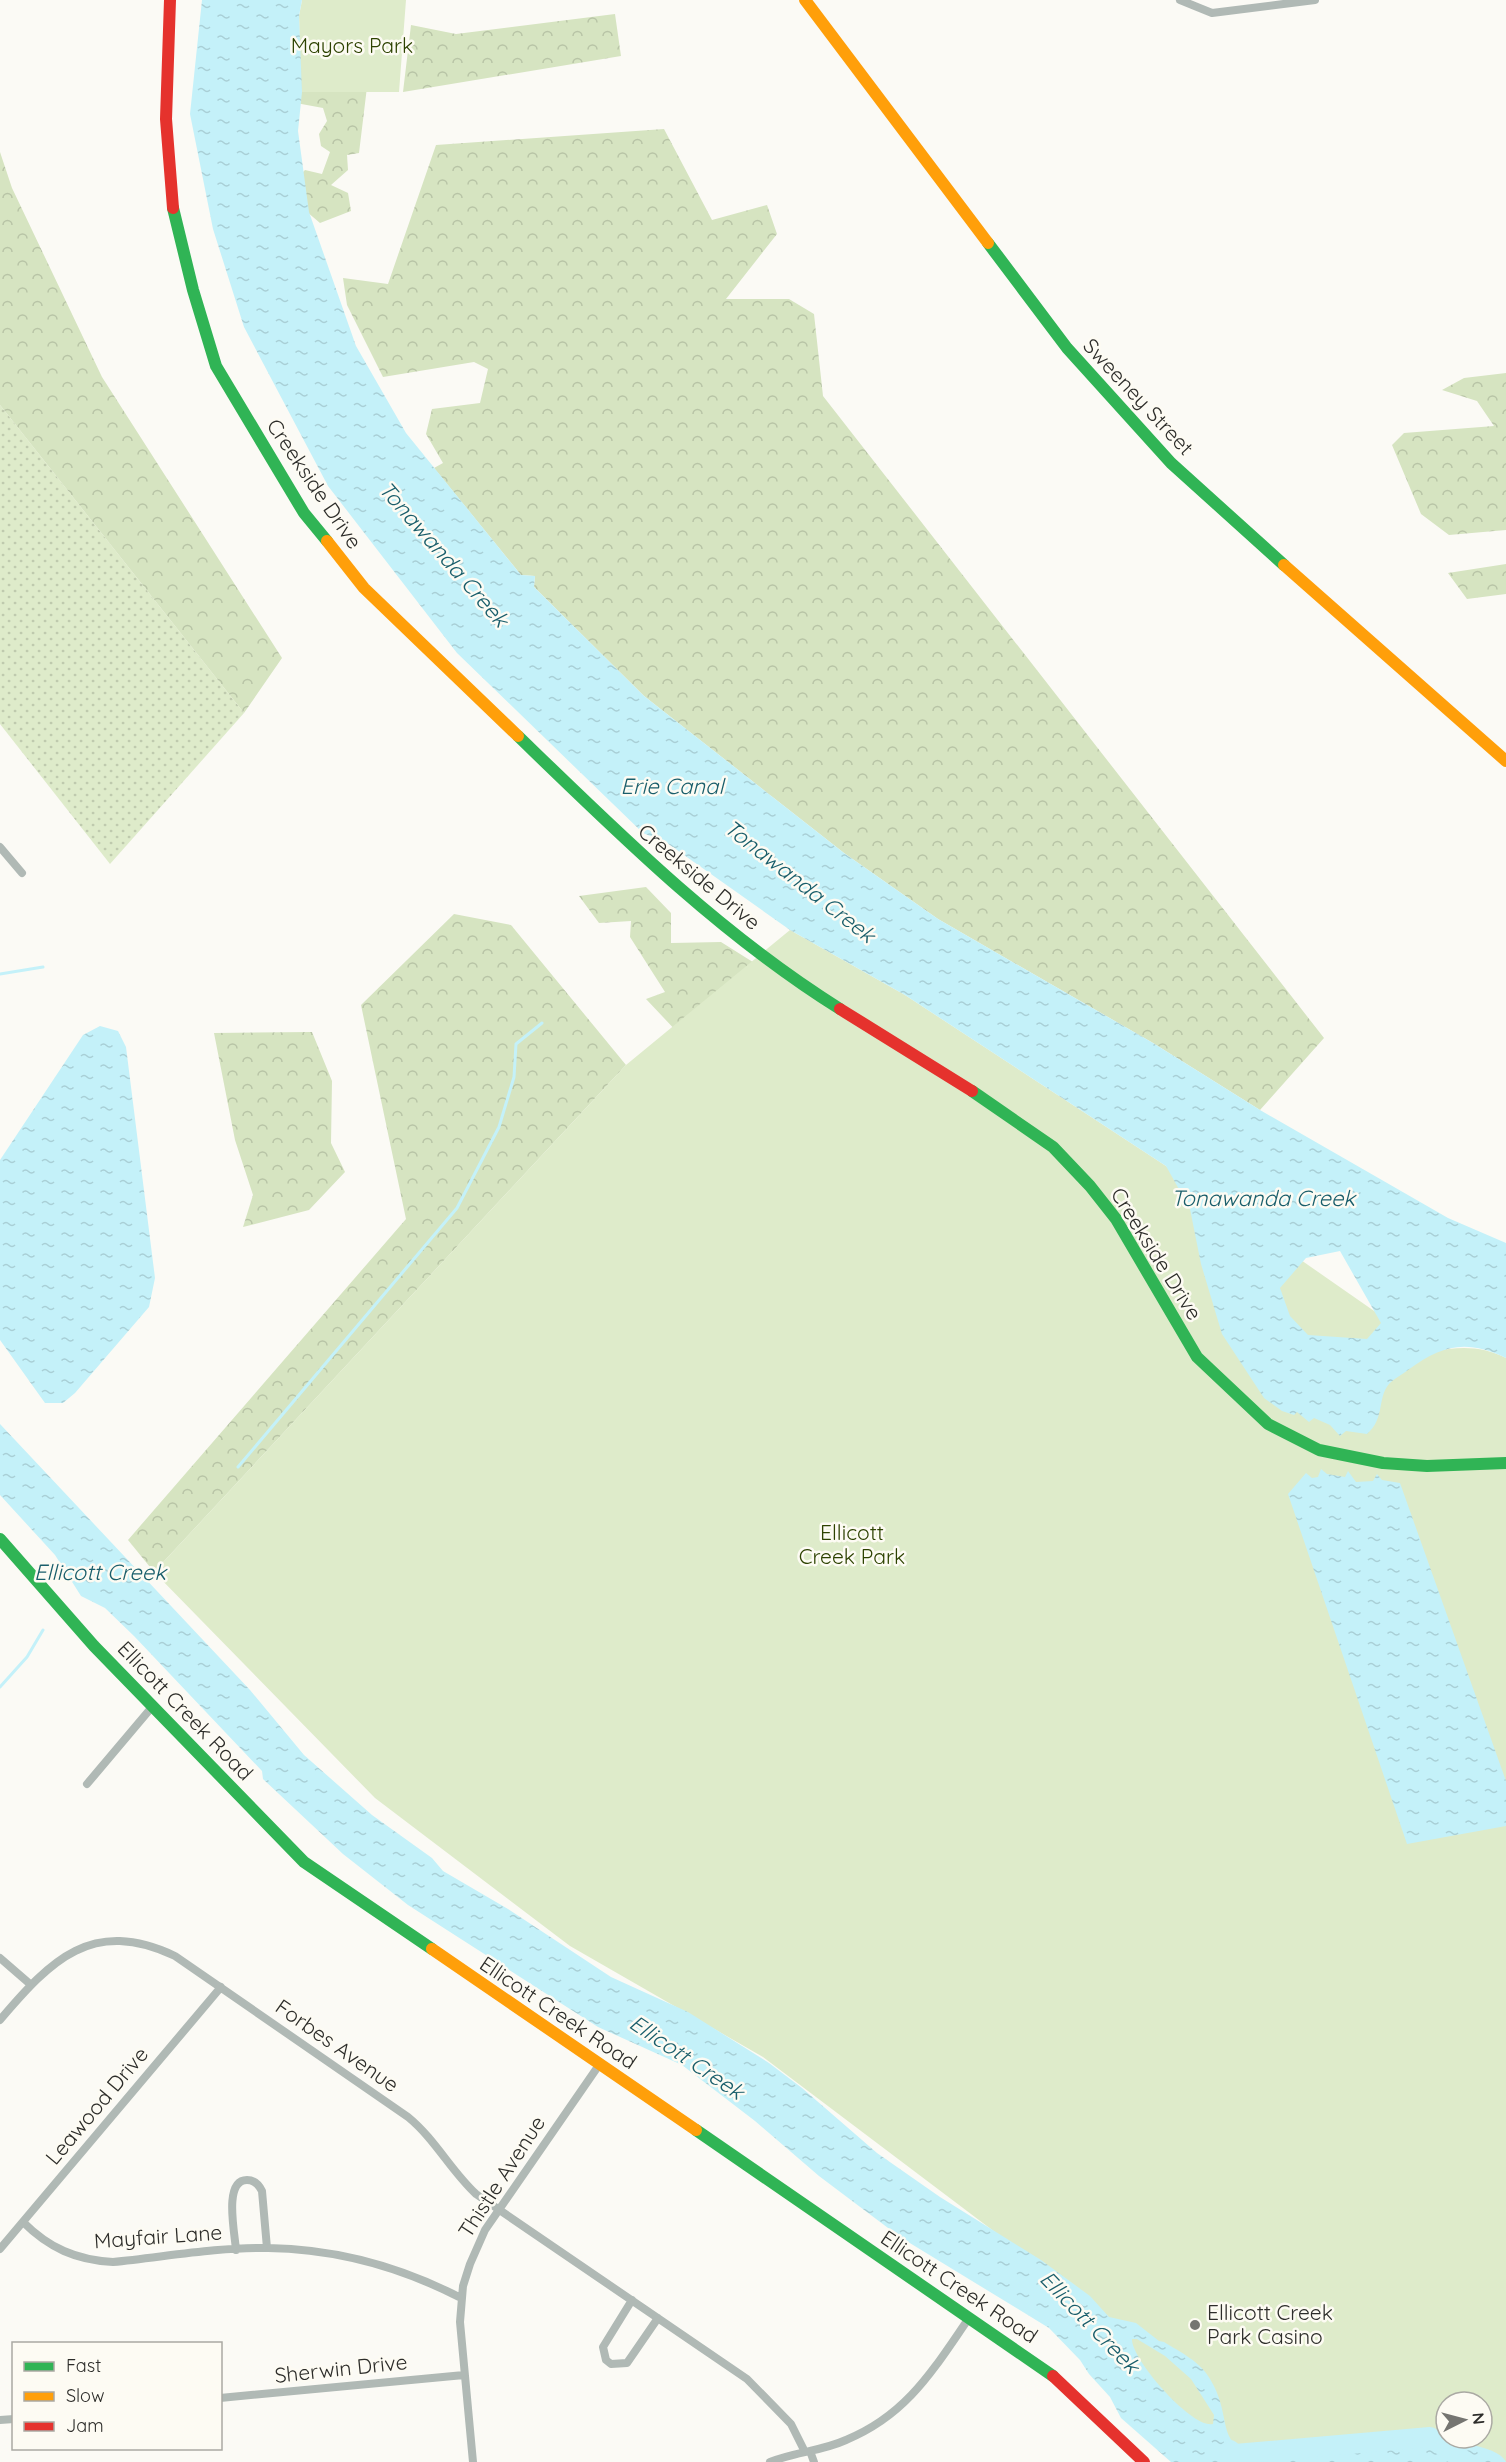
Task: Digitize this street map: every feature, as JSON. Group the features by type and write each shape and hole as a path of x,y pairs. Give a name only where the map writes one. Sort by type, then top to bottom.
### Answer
{"street":[{"name":"Creekside Drive","path":"170,0 166,119 174,214 193,290 216,366 304,513 364,588 642,856 786,975 997,1107 1053,1147 1090,1186 1116,1220 1197,1357 1268,1424 1319,1450 1383,1463 1427,1467 1506,1463"},
{"name":"Sweeney Street","path":"805,0 1067,348 1163,454 1322,600 1506,761"},
{"path":"1180,0 1212,13 1315,0"},
{"path":"0,847 22,873"},
{"name":"Ellicott Creek Road","path":"0,1539 94,1646 304,1862 1045,2369 1144,2462"},
{"path":"87,1784 152,1707"},
{"name":"Forbes Avenue","path":"0,2020 30,1984 65,1955 84,1947 115,1942 130,1942 161,1949 221,1987 408,2117 432,2141 460,2180 498,2210 763,2392 791,2424 814,2462"},
{"path":"0,1958 30,1984"},
{"name":"Leawood Drive","path":"0,2249 221,1987"},
{"name":"Thistle Avenue","path":"473,2462 460,2322 461,2298 474,2252 498,2210 598,2065"},
{"name":"Mayfair Lane","path":"236,2250 232,2196 239,2182 245,2180 252,2181 262,2191 267,2248"},
{"name":"Mayfair Lane","path":"22,2222 55,2248 75,2257 94,2261 113,2262 267,2248 316,2252 359,2259 412,2275 461,2298"},
{"path":"632,2300 603,2347 606,2360 611,2364 627,2363 658,2318"},
{"path":"770,2462 846,2440 869,2429 904,2404 921,2387 969,2318"},
{"name":"Sherwin Drive","path":"222,2398 464,2374"}],"green space":[{"name":"Mayors Park","path":"302,0 406,0 399,92 302,92 299,16"},
{"path":"615,14 621,56 403,92 411,25 456,34"},
{"path":"300,20 367,87 359,153 347,155 348,170 331,185 348,193 351,211 320,223 293,200 296,179 305,170 322,174 330,152 321,146 319,134 327,121 323,108 296,103"},
{"path":"664,129 712,220 767,205 777,234 726,299 789,299 814,314 823,396 1324,1038 1260,1110 1153,1043 938,919 844,853 644,696 534,587 535,576 521,575 434,468 443,463 426,434 432,409 480,403 488,369 474,362 383,377 347,305 343,278 388,284 436,145"},
{"path":"0,152 12,188 102,377 282,658 244,713 0,405"},
{"path":"1506,373 1506,530 1449,535 1421,514 1392,445 1404,433 1494,426 1477,401 1442,390 1464,378"},
{"path":"0,405 244,713 110,864 0,724"},
{"path":"1506,564 1506,594 1467,599 1448,573"},
{"path":"646,887 671,913 671,943 721,942 756,964 731,1089 646,999 665,992 630,937 631,921 599,923 579,896"},
{"path":"454,914 511,925 626,1065 154,1572 128,1540 406,1219 361,1005"},
{"name":"Ellicott Creek Park","path":"790,930 905,995 1166,1166 1433,1352 1470,1348 1488,1351 1506,1358 1506,2462 1466,2462 1449,2450 1494,2450 1494,2390 1434,2390 1434,2440 1430,2437 1235,2454 1117,2356 1028,2257 763,2057 570,1946 375,1798 154,1572 626,1065"},
{"path":"312,1032 332,1081 331,1143 345,1172 309,1210 243,1227 253,1195 235,1140 214,1033"}],"water":[{"name":"Erie Canal","path":"202,0 302,0 299,16 302,92 298,131 309,212 356,346 406,433 521,575 535,576 534,587 644,696 844,853 938,919 1153,1043 1260,1110 1448,1218 1506,1243 1506,1358 1479,1348 1466,1347 1443,1350 1432,1355 1389,1384 1385,1390 1376,1422 1367,1434 1346,1431 1340,1436 1330,1425 1314,1418 1309,1422 1297,1412 1294,1415 1282,1411 1264,1398 1222,1334 1201,1264 1190,1209 1166,1166 905,995 790,930 667,843 643,833 457,653 328,486 244,327 213,229 190,114","holes":["1340,1251 1381,1323 1367,1339 1308,1335 1290,1316 1280,1288 1306,1258"]},
{"path":"100,1026 118,1031 126,1047 155,1278 149,1307 75,1393 63,1403 45,1403 0,1340 0,1160 83,1035"},
{"name":"Ellicott Creek","path":"0,1424 250,1690 304,1755 372,1815 432,1858 443,1871 508,1909 611,1977 688,2012 769,2063 802,2088 877,2153 940,2197 1041,2260 1090,2296 1109,2317 1136,2323 1159,2341 1190,2358 1210,2379 1218,2395 1228,2432 1233,2442 1242,2449 1256,2454 1288,2458 1323,2451 1330,2444 1345,2441 1424,2439 1434,2440 1434,2450 1488,2450 1496,2453 1506,2462 1171,2462 1121,2418 1110,2397 1089,2374 1080,2360 1049,2328 900,2237 819,2176 755,2121 682,2065 598,2027 408,1905 343,1854 263,1779 262,1771 134,1636 105,1608 81,1596 55,1555 0,1495","holes":["1132,2339 1137,2339 1165,2356 1191,2379 1214,2415 1213,2424 1203,2423 1191,2416 1164,2391 1141,2361 1134,2349"]},
{"path":"1321,1469 1327,1474 1345,1477 1348,1471 1356,1482 1373,1481 1377,1474 1382,1480 1400,1483 1506,1781 1506,1826 1407,1844 1288,1494 1306,1473 1312,1478 1318,1477"}],"waterway":[{"path":"0,974 43,967"},
{"path":"238,1467 457,1208 499,1127 514,1077 516,1044 542,1023"},
{"path":"0,1687 27,1657 43,1630"},
{"name":"Ellicott Creek","path":"1230,2450 1235,2454 1430,2437 1466,2462"}],"traffic: fast":[{"path":"173,208 193,290 216,366 304,513 327,541"},
{"path":"988,243 1067,348 1171,463 1284,565"},
{"path":"518,736 633,846 712,916 796,980 840,1009"},
{"path":"972,1091 1053,1147 1090,1186 1116,1219 1197,1357 1268,1424 1319,1450 1383,1463 1427,1466 1506,1463"},
{"path":"0,1539 94,1646 304,1862 432,1949"},
{"path":"696,2130 1053,2376"}],"traffic: slow":[{"path":"805,0 988,243"},
{"path":"327,541 364,588 518,736"},
{"path":"1284,565 1506,761"},
{"path":"432,1949 696,2130"}],"traffic: jam":[{"path":"170,0 166,119 173,208"},
{"path":"840,1009 972,1091"},
{"path":"1053,2376 1144,2462"}],"place":[{"name":"Ellicott Creek Park Casino","path":"1195,2325"}],"water label":[{"name":"Tonawanda Creek","path":"444,554"},
{"name":"Tonawanda Creek","path":"800,881"},
{"name":"Tonawanda Creek","path":"1263,1198"}]}
